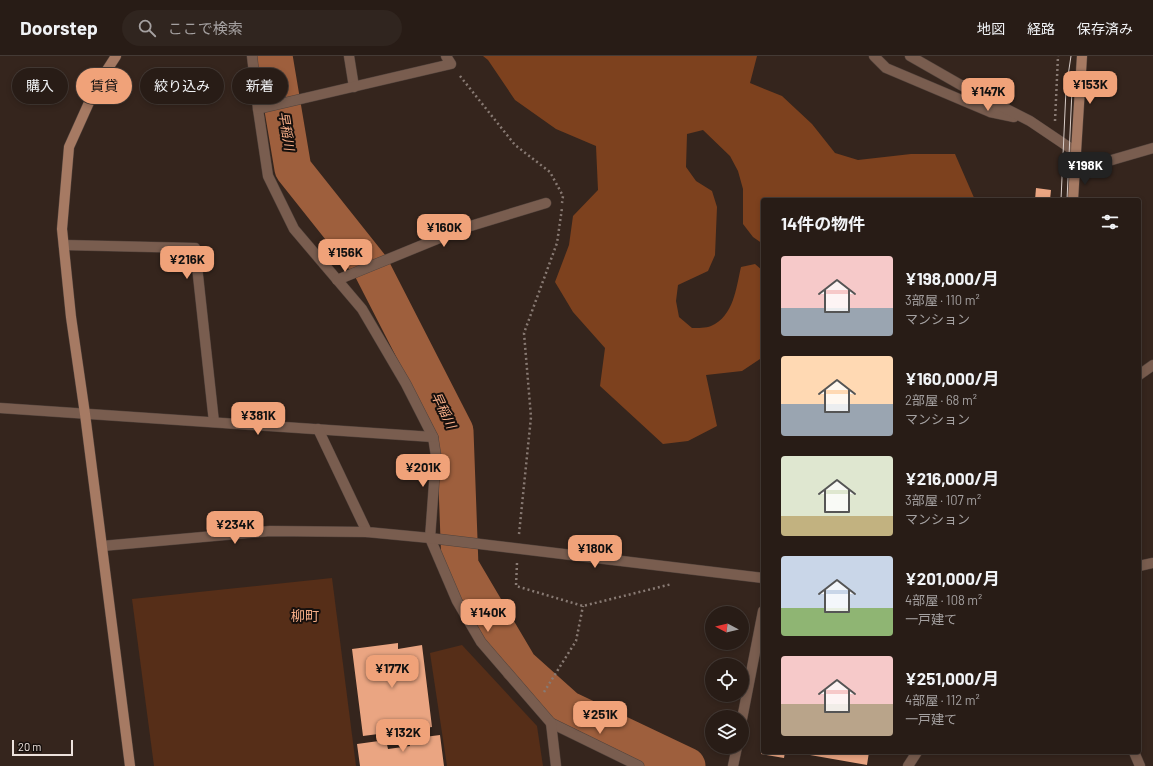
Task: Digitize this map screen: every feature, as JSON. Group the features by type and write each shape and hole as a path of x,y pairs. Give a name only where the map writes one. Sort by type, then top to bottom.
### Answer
{"street":[{"path":"116,56 96,87 69,147 62,229 71,317 85,414 130,766"},
{"path":"252,56 268,176 294,230 362,310 406,384 433,437 436,456 430,538 457,601 481,642 551,723 639,766"},
{"path":"349,56 354,87"},
{"path":"874,56 886,68 990,112 1030,121"},
{"path":"910,56 973,92 1030,121 1076,152"},
{"path":"1073,198 1082,56"},
{"path":"258,109 354,87 449,60"},
{"path":"1074,171 1153,148"},
{"path":"337,280 464,228 546,203"},
{"path":"64,245 195,248 214,422"},
{"path":"1141,374 1153,365"},
{"path":"0,408 433,437"},
{"path":"318,429 367,532"},
{"path":"102,546 270,531 367,532 518,548 761,578"},
{"path":"1141,566 1153,563"},
{"path":"744,710 761,620"},
{"path":"551,723 556,766"},
{"path":"733,766 736,754"},
{"path":"908,766 916,754"},
{"path":"1135,754 1140,766"}],"path":[{"path":"1054,137 1058,56"},
{"path":"449,60 515,145 550,172 563,196 557,243 524,333 531,417 518,548 516,586 583,606 679,582"},
{"path":"536,706 576,641 583,606"}],"shaded area":[{"path":"483,56 757,56 750,83 782,96 812,124 835,153 858,160 911,154 955,154 974,198 761,198 761,243 753,237 743,224 743,189 738,171 730,156 703,130 687,134 686,167 696,181 712,191 717,207 715,255 708,271 678,285 676,301 679,317 692,328 709,327 719,321 725,316 733,301 741,267 755,264 761,269 761,358 742,371 706,375 717,426 688,441 663,444 600,386 605,348 573,312 555,282 569,245 573,216 598,190 596,146 556,129 515,100 488,60"},
{"path":"332,578 356,766 154,766 132,599"},
{"path":"462,645 537,726 543,766 447,766 430,653"}],"building":[{"path":"1036,188 1051,190 1050,198 1035,198"},
{"path":"398,643 398,649 422,645 432,727 363,736 352,649"},
{"path":"440,735 444,766 360,766 357,744 386,740 388,749 410,746 409,739"},
{"path":"761,754 785,754 784,758"},
{"path":"804,754 869,754 867,765"}],"waterway":[{"name":"早稲川","path":"274,56 293,169 371,267 455,431 460,566 519,666 567,709 687,766"}],"tram line":[{"path":"1061,198 1066,89 1071,56"},
{"path":"1067,198 1072,90"}],"district":[{"name":"柳町","path":"305,616"}]}
